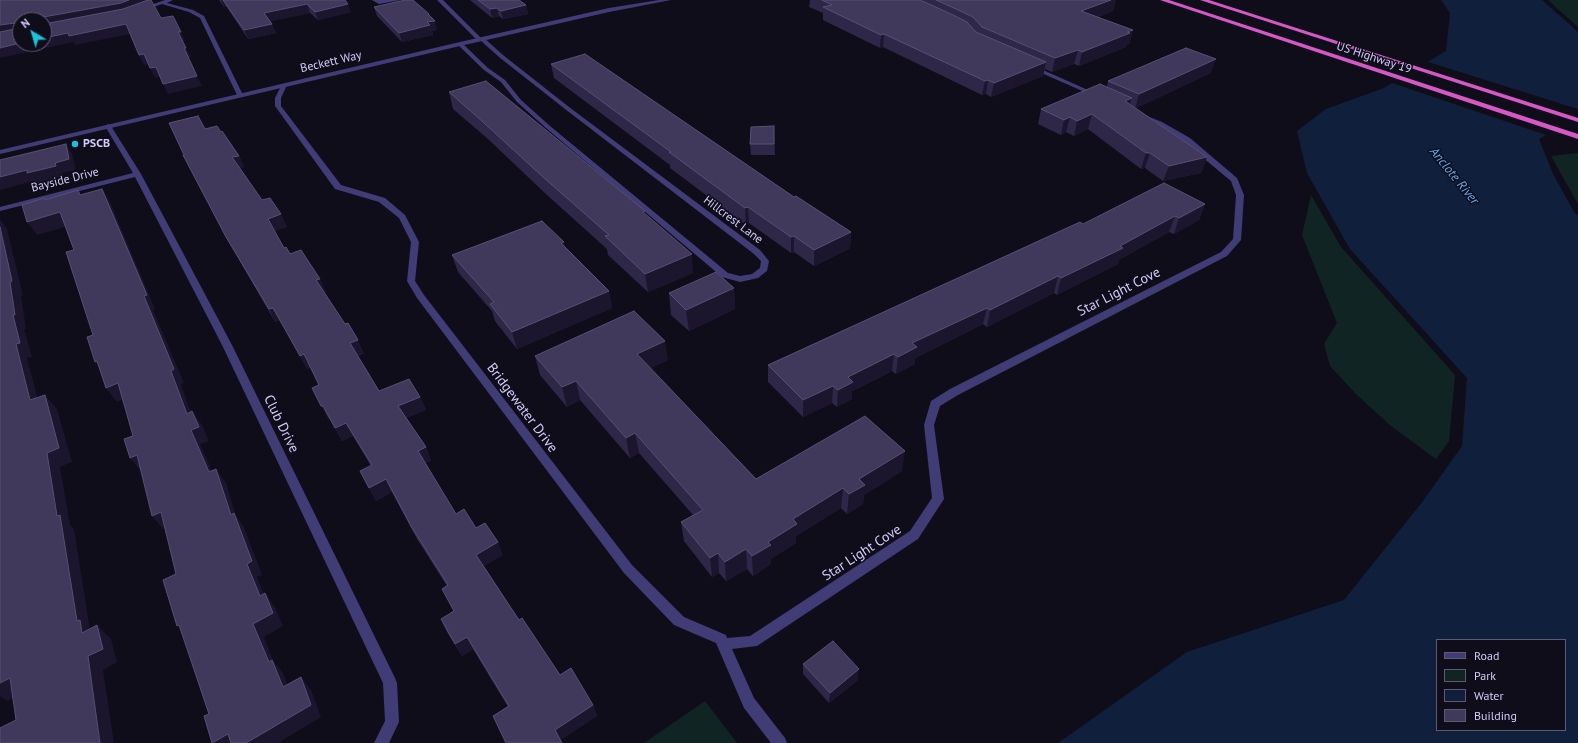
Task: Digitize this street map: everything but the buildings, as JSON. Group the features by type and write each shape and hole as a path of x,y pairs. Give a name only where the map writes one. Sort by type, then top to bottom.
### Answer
{"highway":[{"name":"US Highway 19","path":"1163,0 1578,136"},
{"name":"US Highway 19","path":"1203,0 1578,120"}],"street":[{"path":"134,12 170,0"},
{"path":"375,0 379,2 398,0"},
{"path":"440,0 480,39"},
{"name":"Beckett Way","path":"0,152 480,39 609,10 668,0"},
{"path":"163,3 191,11 202,17 240,95"},
{"name":"Hillcrest Lane","path":"460,44 486,69 502,81 519,101 548,127 725,275 740,279 755,276 764,270 765,261 757,252 567,108 480,39"},
{"path":"1025,64 1102,98"},
{"name":"Bridgewater Drive","path":"284,84 278,98 278,106 338,187 382,200 402,218 416,242 411,281 420,296 628,570 679,622 721,639 723,644"},
{"name":"Star Light Cove","path":"723,644 752,642 914,535 938,499 929,425 935,404 954,392 1224,254 1237,240 1240,195 1234,180 1187,140 1160,123 1131,110"},
{"name":"Club Drive","path":"108,126 137,174 227,345 390,683 392,722 381,743"},
{"name":"Bayside Drive","path":"0,209 137,174"},
{"path":"723,644 749,703 780,743"}],"green space":[{"path":"1548,0 1578,0 1578,27"},
{"path":"1578,153 1578,204 1551,156"},
{"path":"1311,195 1341,247 1455,375 1449,441 1436,459 1391,426 1356,394 1330,366 1324,344 1337,323 1302,235"},
{"path":"705,701 737,743 644,743"}],"water":[{"name":"Anclote River","path":"1441,0 1542,0 1578,32 1578,116 1539,139 1553,174 1574,212 1578,215 1578,743 1058,743 1187,652 1344,600 1423,501 1462,446 1467,378 1350,249 1307,173 1297,131 1326,109 1384,88 1446,51 1450,13"}],"pier":[{"path":"1425,61 1578,109 1578,118 1549,136 1389,82"}],"place":[{"name":"PSCB","path":"75,144"}]}
